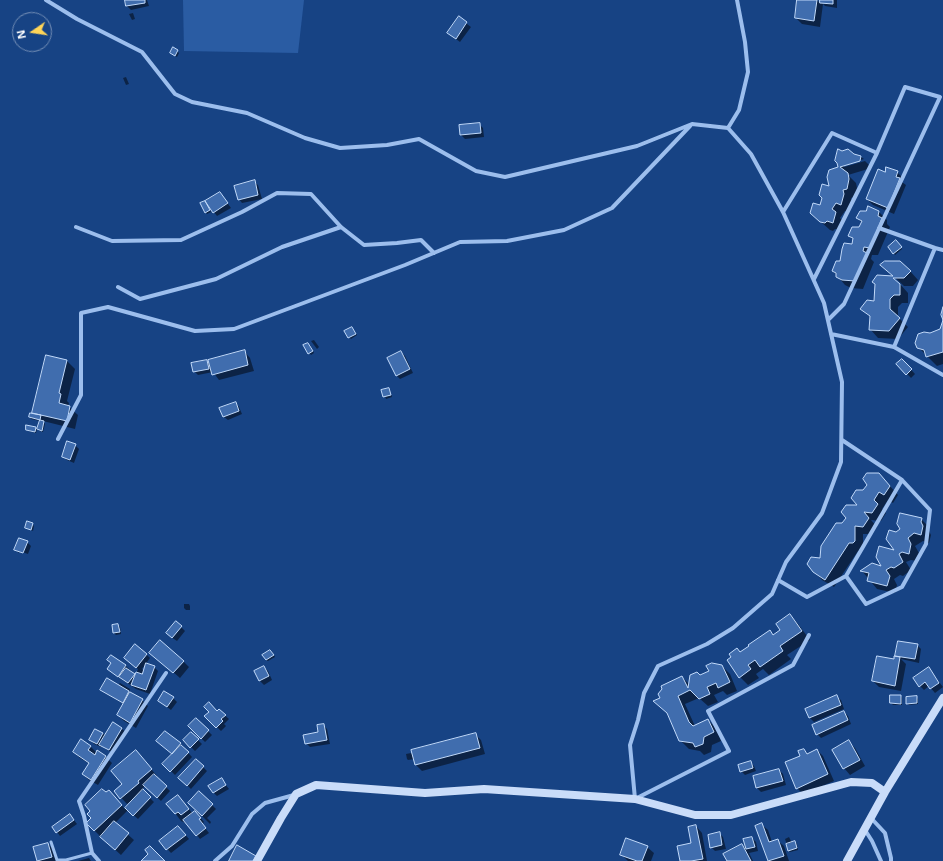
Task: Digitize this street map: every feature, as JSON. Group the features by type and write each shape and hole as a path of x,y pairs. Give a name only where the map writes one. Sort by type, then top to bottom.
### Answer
{"main road":[{"path":"847,861 885,792 943,698"},
{"path":"258,860 296,794 316,785 425,793 484,789 635,800 695,815 731,815 851,782 872,783 885,792"}],"street":[{"path":"46,0 77,19 142,52 175,94 192,102 247,113 305,138 340,148 387,145 419,139 476,171 505,177 637,146 692,124 728,128 750,154 783,212 824,303 842,382 842,462 822,513 786,562 772,594 733,628 707,644 658,666 644,693 638,720 630,745 635,800 729,750 708,711 793,665 809,635"},
{"path":"728,128 739,110 748,72 745,42 737,0"},
{"path":"814,280 877,153 905,87 940,97 844,304 828,320"},
{"path":"58,439 81,395 81,313 108,307 195,331 234,329 397,268 460,242 507,241 564,230 612,208 692,124"},
{"path":"783,212 832,133 877,153"},
{"path":"76,227 112,241 181,240 242,212 277,193 311,194 341,226 364,245 421,240 434,253"},
{"path":"118,287 140,298 216,278 282,247 341,226"},
{"path":"879,228 943,250"},
{"path":"894,347 935,248"},
{"path":"831,334 894,347 943,375"},
{"path":"842,440 902,480 930,510 926,544 902,587 866,604 846,576"},
{"path":"778,580 807,597 846,576 902,480"},
{"path":"99,861 92,853 84,816 79,801 166,673"},
{"path":"215,861 232,846 252,814 265,803 296,794"},
{"path":"871,818 885,833 892,858 891,861"},
{"path":"865,829 882,861"}],"lane":[{"path":"51,842 57,860 66,860 92,853"}],"shaded area":[{"path":"183,0 304,0 298,53 184,51"}],"building":[{"path":"125,0 145,0 145,3 126,6"},
{"path":"797,0 817,0 814,21 795,18"},
{"path":"820,0 833,0 833,4 820,3"},
{"path":"459,16 467,22 456,39 447,33"},
{"path":"173,47 178,50 175,56 170,53"},
{"path":"480,123 481,133 460,135 459,125"},
{"path":"838,149 842,151 848,149 854,154 861,156 860,161 840,167 848,173 849,179 847,189 843,190 844,194 841,205 836,203 832,209 836,212 833,223 827,221 825,223 820,222 810,213 813,203 820,205 822,198 819,195 822,184 829,186 827,177 829,170 838,167 835,161"},
{"path":"886,167 898,171 896,177 900,178 888,208 866,199 878,169 885,172"},
{"path":"255,180 258,195 238,200 234,186"},
{"path":"220,192 228,203 213,213 205,201"},
{"path":"205,201 210,210 205,213 200,203"},
{"path":"868,206 879,211 878,216 882,218 870,248 864,247 863,251 867,253 855,281 842,280 836,277 836,273 832,271 836,261 840,261 844,243 852,244 853,238 848,236 852,227 859,227 862,221 856,218 860,211 866,211"},
{"path":"896,240 902,247 893,254 888,247"},
{"path":"885,261 900,261 911,271 904,278 893,278 900,284 900,295 894,295 890,299 890,309 900,318 889,331 869,330 870,316 860,309 867,300 874,301 875,284 872,282 877,275 893,276 880,265"},
{"path":"943,307 943,320 941,315"},
{"path":"943,320 943,352 926,357 924,350 917,348 915,343 918,334 924,332 930,333 940,329"},
{"path":"352,327 356,334 348,338 344,331"},
{"path":"308,343 313,351 308,354 303,345"},
{"path":"245,350 248,365 212,375 208,360"},
{"path":"401,351 410,369 396,376 387,358"},
{"path":"46,355 67,360 59,393 61,394 59,403 70,406 67,421 32,413"},
{"path":"902,359 912,369 906,375 896,364"},
{"path":"207,360 209,369 193,372 191,363"},
{"path":"389,388 391,395 383,397 381,390"},
{"path":"236,402 239,411 223,417 219,408"},
{"path":"30,413 41,415 40,420 29,417"},
{"path":"40,420 44,421 42,431 37,429"},
{"path":"26,425 36,427 35,432 26,430"},
{"path":"67,441 76,444 70,460 62,457"},
{"path":"867,473 879,473 890,486 884,495 879,492 874,500 878,504 872,513 864,512 869,518 863,527 855,526 855,541 853,543 849,543 825,580 813,572 807,564 811,557 820,558 821,546 836,523 842,523 846,518 841,512 846,505 857,505 851,498 856,490 863,490 867,485 863,479"},
{"path":"900,513 922,518 921,522 923,526 921,535 914,533 908,538 911,544 909,554 902,552 899,554 903,562 894,568 891,567 886,570 890,576 887,586 867,581 869,573 860,571 872,563 881,566 876,557 879,546 894,550 886,539 889,530 896,532 900,529 897,524"},
{"path":"27,521 33,523 31,530 25,528"},
{"path":"19,538 28,541 23,553 14,550"},
{"path":"790,614 802,631 780,646 783,651 760,667 755,660 748,665 751,669 739,678 727,660 731,657 729,654 737,648 740,652 770,630 773,635 780,630 776,624"},
{"path":"176,621 182,626 172,638 166,633"},
{"path":"118,624 120,632 113,633 112,625"},
{"path":"160,640 184,661 173,673 149,653"},
{"path":"898,641 918,644 915,659 895,656"},
{"path":"135,644 147,654 136,668 124,658"},
{"path":"270,650 274,655 266,660 262,655"},
{"path":"111,655 126,665 118,677 107,669 111,663 107,660"},
{"path":"877,656 894,659 894,656 900,657 895,686 872,681"},
{"path":"146,663 155,666 146,690 131,685 136,672 142,674"},
{"path":"712,663 722,665 730,682 718,688 716,683 707,687 710,694 699,699 690,690 678,696 689,722 693,726 708,719 714,732 704,737 703,744 695,747 693,743 679,741 667,713 653,701 660,698 658,694 662,689 661,686 682,676 688,688 690,675 697,672 700,675 709,671 706,666"},
{"path":"264,666 269,676 259,681 254,671"},
{"path":"929,667 939,683 930,689 925,682 919,687 913,678"},
{"path":"126,668 135,674 128,683 119,677"},
{"path":"107,678 129,691 123,703 100,690"},
{"path":"164,691 174,697 167,707 158,701"},
{"path":"130,692 143,699 130,723 117,715"},
{"path":"837,695 841,705 809,718 805,709"},
{"path":"890,695 901,695 901,704 890,703"},
{"path":"917,696 917,703 906,704 906,697"},
{"path":"209,702 217,711 219,709 226,715 221,719 223,721 216,728 204,716 209,712 204,707"},
{"path":"844,711 848,720 816,735 812,725"},
{"path":"196,718 209,730 201,739 188,726"},
{"path":"113,722 122,728 109,750 99,745"},
{"path":"324,724 327,740 305,744 303,735 318,732 317,725"},
{"path":"95,729 103,733 97,744 89,740"},
{"path":"165,731 181,743 172,754 156,741"},
{"path":"191,732 199,739 190,748 183,740"},
{"path":"476,733 480,748 415,765 411,750"},
{"path":"81,739 91,746 88,750 95,755 97,750 106,756 91,780 82,774 89,763 73,752"},
{"path":"849,740 860,760 843,769 832,750"},
{"path":"181,745 189,752 170,772 162,764"},
{"path":"804,749 807,754 817,749 828,774 796,789 785,762 800,756 798,751"},
{"path":"136,750 152,769 138,781 139,783 120,799 114,791 122,784 111,771"},
{"path":"196,759 204,766 187,786 178,778"},
{"path":"751,761 753,768 740,772 738,765"},
{"path":"779,769 783,781 756,788 753,776"},
{"path":"154,774 167,786 157,798 143,785"},
{"path":"222,778 226,785 213,793 208,786"},
{"path":"102,789 106,792 109,790 122,805 94,831 86,823 91,818 87,814 90,811 85,805"},
{"path":"143,789 151,797 133,816 125,808"},
{"path":"199,791 213,804 202,816 188,803"},
{"path":"178,795 189,809 181,815 178,812 175,814 166,804"},
{"path":"195,811 201,818 199,819 206,828 196,836 183,820"},
{"path":"70,814 74,820 56,833 52,827"},
{"path":"114,821 129,833 115,850 100,837"},
{"path":"762,823 769,842 778,839 784,856 768,861 755,826"},
{"path":"696,825 703,859 680,861 677,846 691,843 688,827"},
{"path":"178,826 186,835 166,850 159,841"},
{"path":"720,832 722,845 710,848 708,835"},
{"path":"752,837 755,847 746,849 743,839"},
{"path":"626,838 648,846 642,861 637,861 620,855"},
{"path":"795,841 797,848 788,851 786,844"},
{"path":"48,843 52,857 37,861 33,847"},
{"path":"742,844 751,861 727,861 723,854"},
{"path":"237,845 256,856 253,861 229,861"},
{"path":"150,846 165,861 141,861 148,854 145,850"}]}
